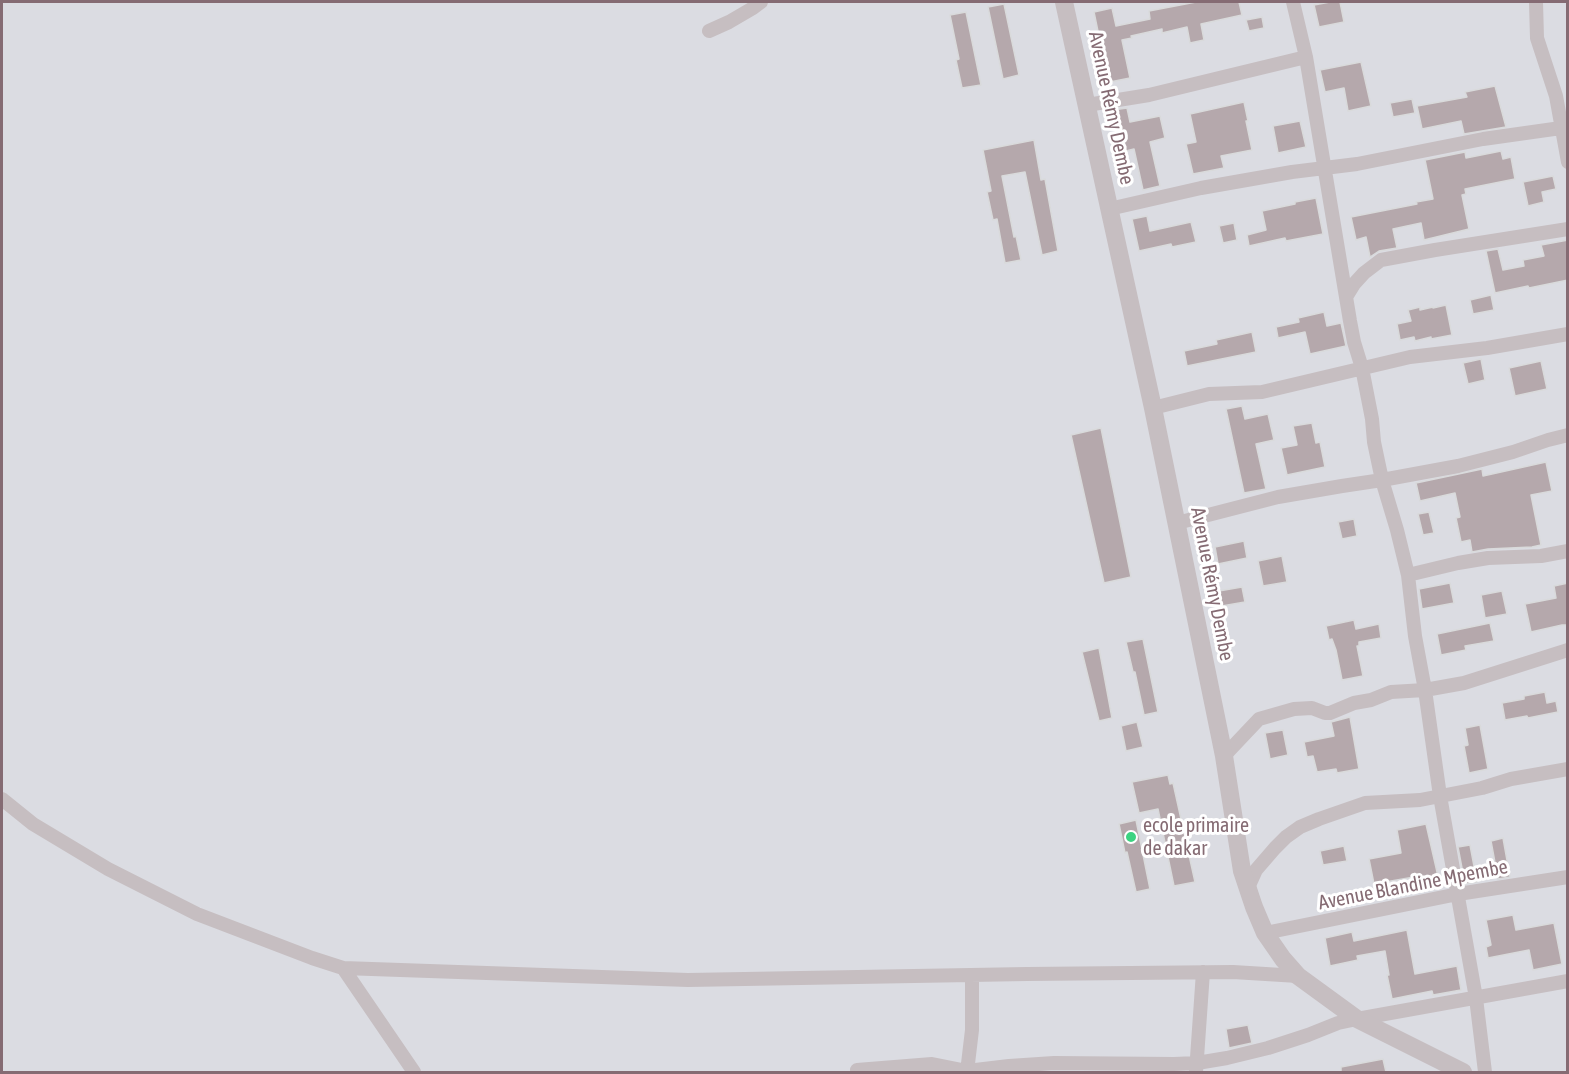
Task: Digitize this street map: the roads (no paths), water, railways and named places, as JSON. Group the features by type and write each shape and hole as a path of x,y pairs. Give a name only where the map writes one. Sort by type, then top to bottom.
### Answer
{"street":[{"path":"708,31 745,13 761,2"},
{"name":"Avenue Rémy Dembe","path":"1064,2 1153,408 1224,756 1247,890 1265,933 1298,976 1357,1019 1463,1072"},
{"path":"1293,2 1306,57 1323,168 1354,342 1362,368 1372,419 1374,442 1408,575 1415,636 1440,796 1476,998 1485,1072"},
{"path":"1536,2 1537,38 1565,128 1568,162"},
{"path":"1087,105 1149,95 1306,57"},
{"path":"1109,209 1201,188 1358,164 1483,139 1565,128"},
{"path":"1346,297 1364,273 1382,260 1568,229"},
{"path":"1153,408 1209,394 1262,392 1410,357 1487,348 1568,334"},
{"path":"1176,523 1278,497 1469,464 1568,435"},
{"path":"1408,575 1488,558 1541,556 1568,551"},
{"path":"1224,756 1259,719 1294,709 1312,708 1330,713 1391,692 1425,690 1464,683 1568,650"},
{"path":"1247,890 1256,870 1286,837 1300,827 1320,819 1365,803 1420,800 1482,788 1511,779 1568,769"},
{"path":"2,799 33,824 108,869 197,914 343,968 688,980 1203,972 1298,976"},
{"name":"Avenue Blandine Mpembe","path":"1265,933 1458,894 1568,876"},
{"path":"343,968 414,1072"},
{"path":"1196,1068 1203,972"},
{"path":"967,1072 972,1030 972,975"},
{"path":"857,1071 933,1064 967,1072 1054,1063 1174,1064 1196,1068 1268,1048 1338,1023 1568,981"}],"place":[{"name":"ecole primaire de dakar","path":"1131,837"}]}
